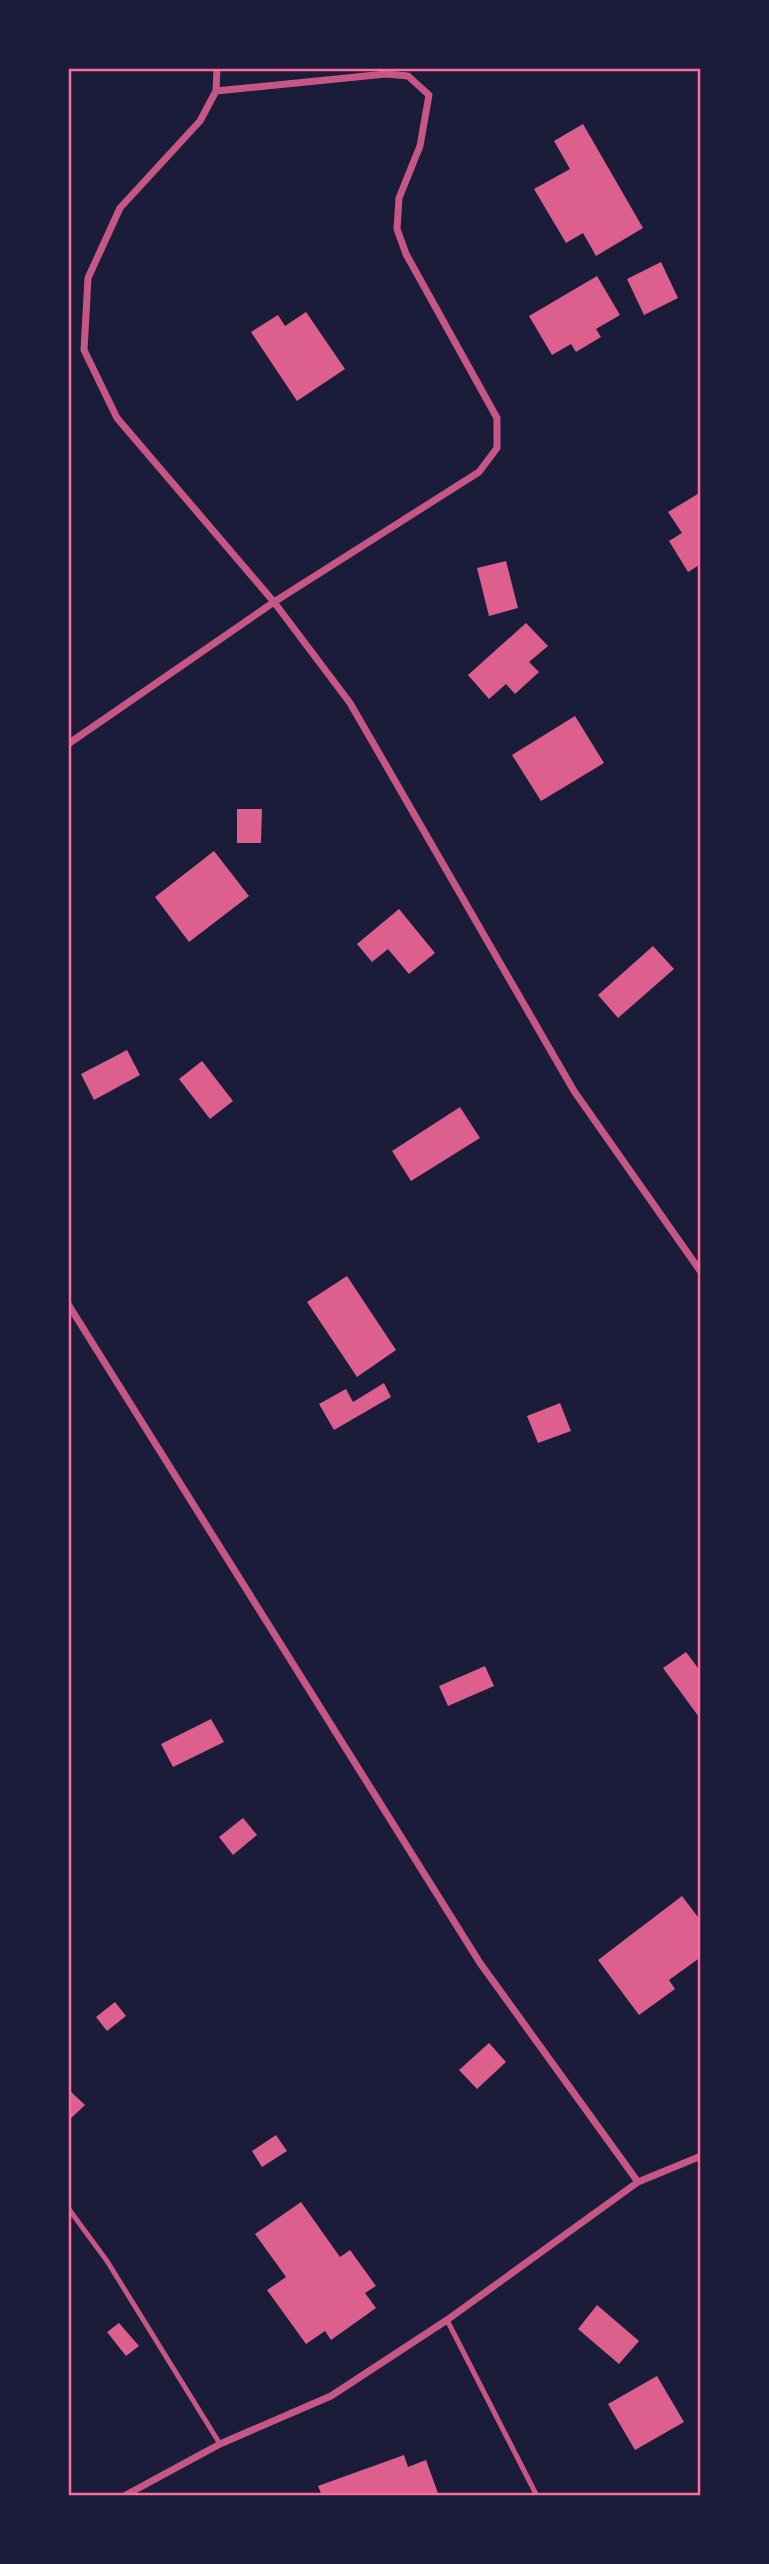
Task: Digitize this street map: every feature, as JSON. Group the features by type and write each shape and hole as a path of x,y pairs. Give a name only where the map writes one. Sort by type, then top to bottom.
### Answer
{"street":[{"path":"217,68 216,91 200,121 120,208 88,278 83,350 117,418 274,602 350,703 574,1091 701,1272"},
{"path":"68,744 274,602 479,472 497,448 497,418 406,254 397,229 399,198 421,146 429,95 408,76 386,74 216,91"},
{"path":"68,1304 480,1964 638,2182"},
{"path":"124,2496 220,2444 331,2396 447,2320 638,2182 701,2156"}],"lane":[{"path":"68,2208 107,2261 220,2444"},
{"path":"447,2320 537,2496"}],"building":[{"path":"583,124 643,228 596,256 583,233 566,243 534,189 570,169 554,141"},
{"path":"661,262 678,298 644,315 627,279"},
{"path":"597,276 620,315 596,329 601,337 576,352 571,344 552,355 529,316"},
{"path":"306,312 345,369 297,401 251,332 278,315 285,326"},
{"path":"701,492 701,564 688,572 669,541 682,533 668,512"},
{"path":"506,561 518,608 489,616 477,568"},
{"path":"526,623 548,646 529,662 539,672 515,694 506,684 489,699 468,675"},
{"path":"575,716 604,763 541,801 512,755"},
{"path":"237,809 262,809 261,843 237,843"},
{"path":"214,851 249,896 189,942 155,897"},
{"path":"399,909 435,953 409,974 388,949 372,962 357,944"},
{"path":"653,946 674,969 618,1018 598,995"},
{"path":"127,1050 140,1075 94,1100 81,1074"},
{"path":"202,1061 233,1101 210,1119 179,1079"},
{"path":"460,1107 480,1138 411,1181 392,1151"},
{"path":"347,1276 396,1350 357,1377 307,1302"},
{"path":"384,1383 391,1397 334,1430 319,1404 346,1389 353,1402"},
{"path":"560,1403 571,1431 538,1443 527,1416"},
{"path":"686,1652 701,1672 699,1717 663,1668"},
{"path":"485,1666 494,1686 448,1706 439,1686"},
{"path":"211,1719 224,1742 173,1767 161,1744"},
{"path":"243,1818 257,1835 233,1855 219,1837"},
{"path":"682,1896 701,1921 701,1957 669,1980 675,1989 639,2015 598,1960"},
{"path":"115,2002 126,2016 107,2031 96,2017"},
{"path":"489,2043 506,2062 477,2089 459,2070"},
{"path":"68,2089 85,2105 68,2121"},
{"path":"276,2135 287,2151 262,2167 252,2151"},
{"path":"301,2202 340,2257 350,2250 376,2286 365,2293 376,2308 331,2340 325,2331 306,2344 267,2290 286,2277 255,2234"},
{"path":"597,2305 639,2341 619,2364 578,2329"},
{"path":"119,2323 139,2346 126,2356 107,2332"},
{"path":"657,2376 684,2422 635,2450 608,2404"},
{"path":"404,2455 408,2467 426,2460 439,2496 322,2496 318,2486"}]}
